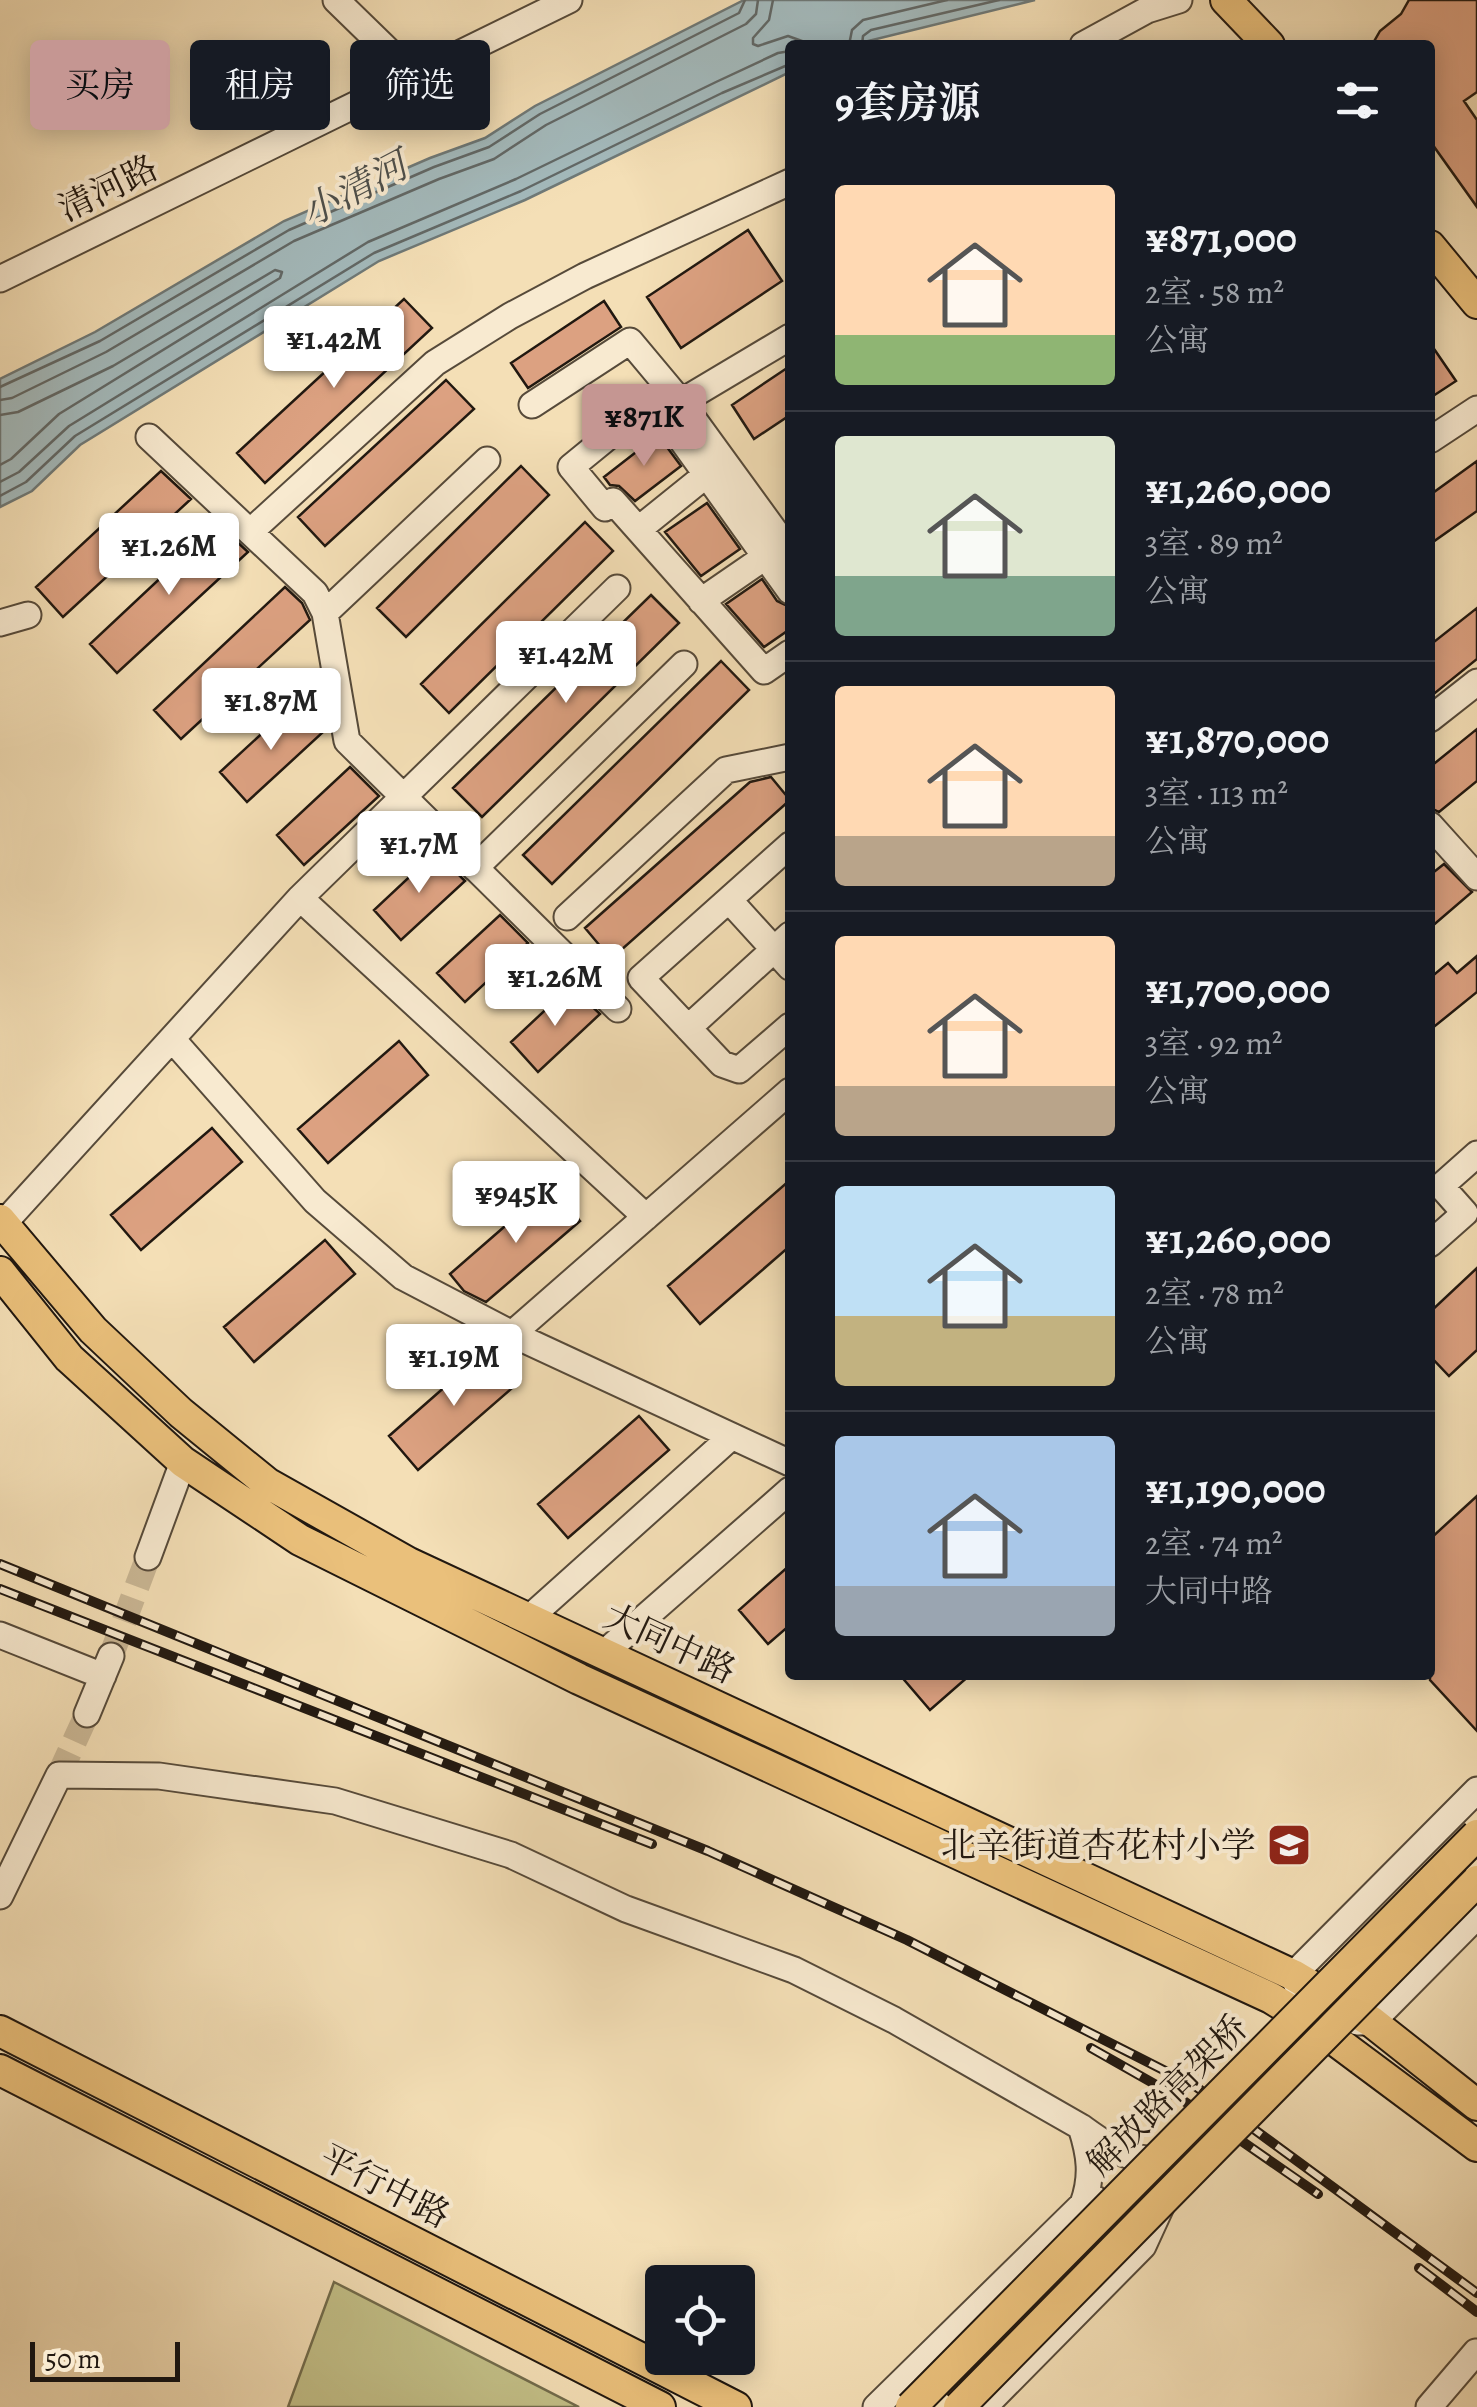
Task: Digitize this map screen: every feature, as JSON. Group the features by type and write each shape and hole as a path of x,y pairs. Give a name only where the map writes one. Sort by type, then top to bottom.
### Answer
{"main road":[{"path":"1226,0 1266,40"},
{"path":"1255,0 1269,40"},
{"path":"1435,252 1477,303"},
{"name":"大同中路","path":"2,1222 92,1330 181,1413 267,1484 408,1563 1293,1975 1372,2022 1477,2104"},
{"name":"大同中路","path":"0,1272 69,1358 184,1462 317,1549 580,1679 1271,1998 1312,2022 1477,2146"},
{"name":"解放路高架桥","path":"911,2407 1477,1835"},
{"name":"解放路高架桥","path":"958,2407 1477,1881"},
{"name":"平行中路","path":"0,2031 736,2407"},
{"name":"平行中路","path":"0,2070 660,2407"}],"street":[{"path":"336,0 377,40"},
{"name":"清河路","path":"487,40 569,0"},
{"path":"1092,40 1147,10 1179,0"},
{"name":"清河路","path":"0,279 350,107"},
{"path":"250,532 434,363 510,316 586,276 785,184"},
{"path":"681,402 785,340"},
{"path":"532,406 630,341 681,402 778,554"},
{"path":"778,554 706,475 654,400 571,468 605,508 613,501 764,671 785,656"},
{"path":"1435,437 1477,409"},
{"path":"149,437 315,594 325,613 346,742 618,1009"},
{"path":"325,613 487,460"},
{"path":"639,530 706,475"},
{"path":"701,601 778,554"},
{"path":"2,1222 300,898 400,796 617,588"},
{"path":"0,623 28,615"},
{"path":"475,868 684,664"},
{"path":"1435,715 1477,682"},
{"path":"567,916 726,770 785,757"},
{"path":"1435,831 1477,877"},
{"path":"785,850 641,978 722,1064 739,1070 785,1030"},
{"path":"300,898 646,1217"},
{"path":"688,1028 784,950 729,900"},
{"path":"172,1038 315,1201 403,1277 512,1334 785,1462"},
{"path":"512,1334 785,1095"},
{"path":"1435,1239 1465,1212 1441,1186 1477,1154"},
{"path":"528,1619 731,1437"},
{"path":"148,1557 184,1462"},
{"path":"603,1654 785,1494"},
{"path":"0,1635 107,1666 86,1714"},
{"path":"0,1896 59,1775 159,1776 335,1801 510,1855 626,1909 794,1970 894,2020 1126,2156 1144,2161 1168,2159"},
{"path":"1312,2022 1293,1975 1477,1790"},
{"path":"1260,2075 1312,2022 1372,2022 1477,1916"},
{"path":"1081,2128 1089,2152 1090,2182 1082,2204"},
{"path":"876,2407 1082,2204 1187,2150 1143,2246 984,2407"},
{"path":"1429,2407 1476,2352"}],"shaded area":[{"path":"334,2282 579,2407 288,2407"}],"water":[{"path":"744,0 1035,0 872,40 785,40 785,74 525,200 379,261 80,445 32,491 0,507 0,379 95,332 284,221 485,138 535,106"}],"building":[{"path":"1409,0 1477,0 1477,92 1464,101 1477,120 1477,207 1435,148 1435,40 1375,40 1401,14"},
{"path":"748,230 782,281 681,348 647,297"},
{"path":"404,299 432,328 265,483 237,453"},
{"path":"604,301 621,327 528,388 511,363"},
{"path":"1435,350 1456,381 1435,395"},
{"path":"785,369 785,418 754,439 732,405"},
{"path":"446,380 474,409 325,546 298,517"},
{"path":"658,435 681,466 635,501 604,477"},
{"path":"1477,461 1477,511 1435,540 1435,491"},
{"path":"521,466 549,495 406,637 377,608"},
{"path":"161,471 191,499 63,617 36,587"},
{"path":"707,503 740,549 701,576 665,532"},
{"path":"585,522 613,551 449,713 421,684"},
{"path":"218,524 248,552 117,673 90,644"},
{"path":"762,579 777,601 785,605 785,632 764,647 726,604"},
{"path":"285,587 302,603 310,620 181,739 154,710"},
{"path":"651,595 679,623 482,817 453,788"},
{"path":"1477,608 1477,659 1435,693 1435,641"},
{"path":"721,661 749,690 552,884 523,855"},
{"path":"295,703 322,733 247,802 220,772"},
{"path":"1477,729 1477,781 1439,812 1435,810 1435,763"},
{"path":"350,767 379,796 304,865 277,835"},
{"path":"771,777 785,794 785,804 611,959 585,928 750,782"},
{"path":"436,852 465,881 401,940 374,910"},
{"path":"1444,864 1472,892 1435,924 1435,871"},
{"path":"500,915 528,943 465,1002 437,973"},
{"path":"1477,956 1477,992 1435,1026 1435,974 1448,963 1457,973"},
{"path":"571,986 600,1014 538,1072 511,1042"},
{"path":"399,1041 428,1075 328,1163 298,1129"},
{"path":"212,1128 242,1162 141,1250 111,1215"},
{"path":"785,1184 785,1250 700,1324 668,1286"},
{"path":"551,1186 580,1221 486,1302 464,1291 450,1274"},
{"path":"325,1240 355,1274 254,1362 224,1327"},
{"path":"1477,1268 1477,1350 1449,1376 1435,1361 1435,1307"},
{"path":"489,1348 519,1382 418,1470 389,1436"},
{"path":"639,1416 669,1450 568,1538 538,1504"},
{"path":"1477,1496 1477,1731 1430,1680 1435,1680 1435,1534"},
{"path":"785,1569 785,1629 768,1644 739,1610"},
{"path":"904,1680 964,1680 930,1710"}],"tunnel":[{"path":"111,1656 148,1557"},
{"path":"59,1775 87,1714"},
{"path":"1187,2150 1260,2075"}],"railway":[{"path":"0,1564 708,1851 907,1940 1195,2086 1477,2293"},
{"path":"0,1589 652,1844"},
{"path":"1091,2048 1181,2099 1318,2194"},
{"path":"1419,2268 1477,2312"}],"place":[{"name":"北辛街道杏花村小学","path":"1289,1845"}],"water label":[{"name":"小清河","path":"354,189"}]}
